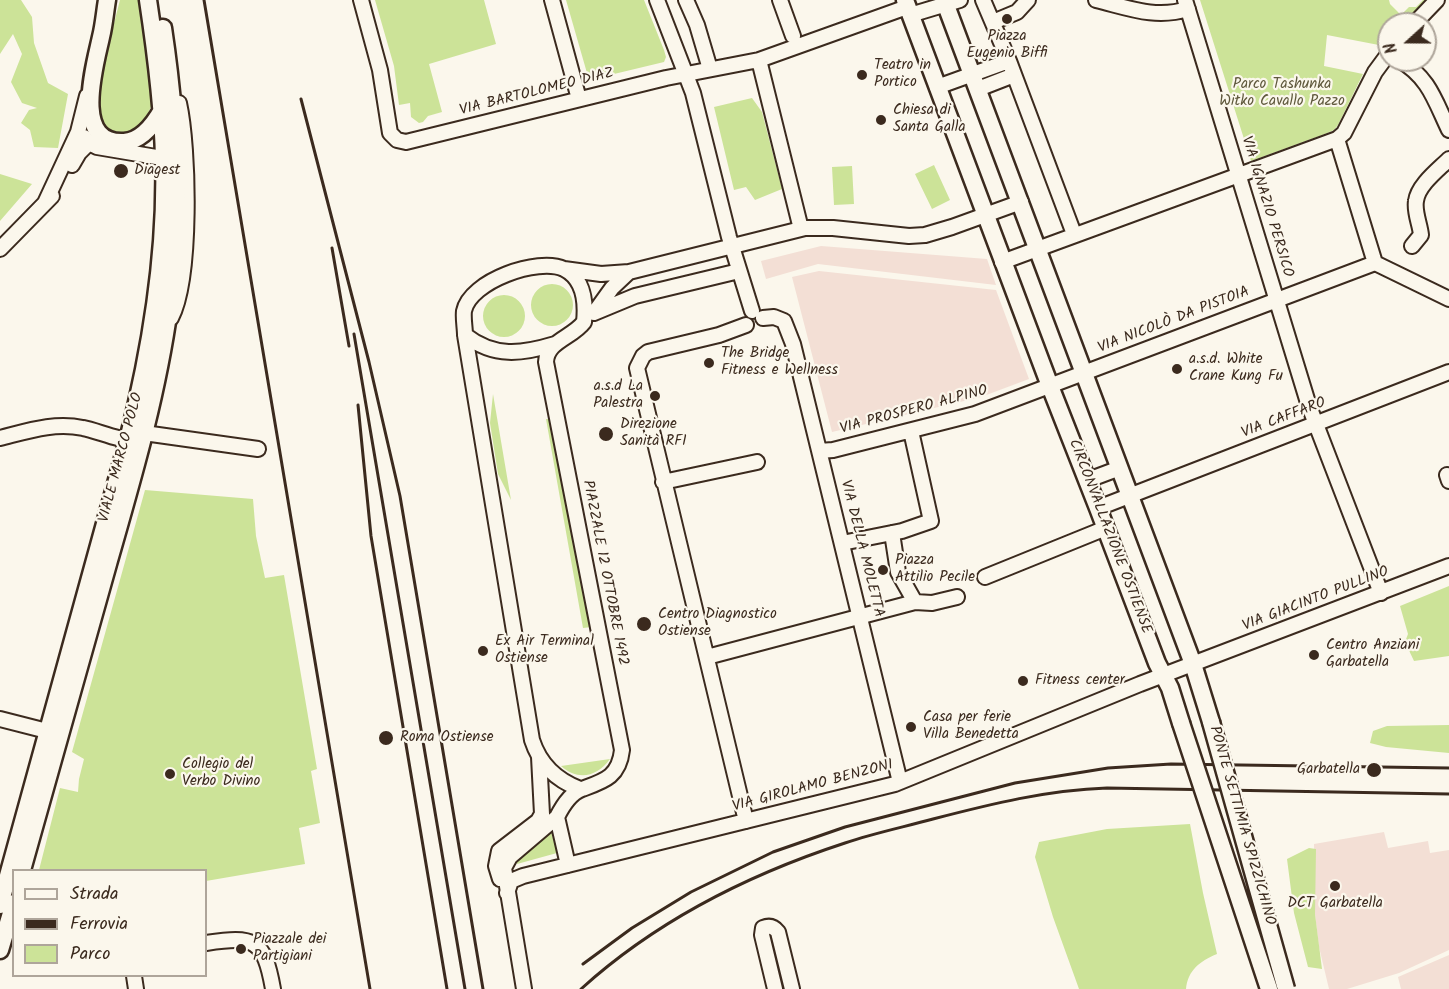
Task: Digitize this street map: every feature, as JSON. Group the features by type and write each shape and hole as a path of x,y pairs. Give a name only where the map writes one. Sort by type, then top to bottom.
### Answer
{"main road":[{"path":"107,0 90,96 91,113 96,128 105,138 119,142 133,140 151,127 162,110"},
{"name":"VIALE MARCO POLO","path":"148,0 170,159"},
{"name":"VIALE MARCO POLO","path":"22,869 144,434 166,328 174,243 169,65 159,0"},
{"path":"950,1 975,81 1193,664"},
{"name":"CIRCONVALLAZIONE OSTIENSE","path":"907,7 1050,386 1157,663 1168,686"},
{"name":"VIALE MARCO POLO","path":"18,869 47,731 128,440 174,243"},
{"name":"PONTE SETTIMIA SPIZZICHINO","path":"1193,664 1286,989"},
{"name":"PONTE SETTIMIA SPIZZICHINO","path":"1168,686 1269,989"},
{"name":"VIALE MARCO POLO","path":"0,950 12,895"},
{"name":"VIALE MARCO POLO","path":"6,923 12,908"}],"street":[{"name":"VIA BARTOLOMEO DIAZ","path":"361,0 380,69 390,133 397,140 411,141 686,74 759,60 907,7"},
{"path":"552,0 579,99"},
{"path":"657,0 693,93 732,247 762,324 751,329 746,325 719,335 648,352 638,363 637,373 746,821"},
{"path":"686,0 697,25 710,69"},
{"path":"780,0 793,36"},
{"path":"983,0 1009,61 1074,234"},
{"path":"993,22 1017,12 1028,0"},
{"path":"1096,0 1154,14 1173,14 1187,5"},
{"path":"1426,12 1437,0"},
{"path":"907,7 950,1"},
{"name":"VIA IGNAZIO PERSICO","path":"1187,5 1316,424 1381,593"},
{"path":"759,60 801,229"},
{"path":"975,81 1009,61"},
{"name":"VIALE MARCO POLO","path":"169,65 180,107 186,199 174,243"},
{"path":"45,202 80,127 94,70"},
{"path":"1002,261 1337,139 1344,133 1377,70"},
{"path":"1415,72 1420,75 1434,97 1449,130"},
{"path":"937,87 1014,75"},
{"path":"80,127 89,143 97,147 170,159"},
{"path":"1337,139 1375,263 1449,299"},
{"path":"0,249 61,184 79,153 89,143"},
{"path":"1412,246 1421,235 1416,208 1418,195 1446,162"},
{"path":"580,789 555,777 533,744 465,335 464,312 471,297 482,286 500,277 526,269 549,267 601,274 629,272 801,229 833,228 915,236 934,233 1021,202"},
{"name":"VIA NICOLÒ DA PISTOIA","path":"1083,373 1375,263"},
{"path":"563,268 574,278 581,289 589,318"},
{"path":"589,318 635,296 740,271"},
{"path":"465,335 482,347 503,352 527,351 555,344 572,334 589,318 612,288 629,272"},
{"name":"VIA DELLA MOLETTA","path":"757,314 780,318 787,326 900,782"},
{"name":"PIAZZALE 12 OTTOBRE 1492","path":"507,893 504,872 507,860 557,816 564,804 580,789 598,784 607,778 616,768 622,750 546,366 547,354 555,344"},
{"name":"VIA CAFFARO","path":"1098,508 1449,372"},
{"path":"1050,386 1083,373"},
{"name":"VIA PROSPERO ALPINO","path":"819,451 833,450 975,414 1050,386"},
{"path":"0,438 41,427 65,425 128,440 136,440 144,434 258,449"},
{"path":"842,543 932,520 911,431"},
{"path":"663,482 757,462"},
{"path":"1088,480 1120,468"},
{"path":"985,577 1106,528"},
{"path":"892,532 898,572 915,602"},
{"name":"VIA GIACINTO PULLINO","path":"1193,664 1449,566"},
{"path":"707,657 915,602 932,603 957,597"},
{"name":"VIA GIROLAMO BENZONI","path":"507,893 510,882 515,878 900,782 1168,686 1193,664"},
{"path":"0,719 47,731"},
{"path":"524,989 507,893 497,869 497,855 541,816 539,755"},
{"path":"557,816 568,865"},
{"path":"775,989 762,935 763,928 769,926 778,932 792,989"},
{"path":"207,943 241,939 252,943 267,960 273,989"}],"shaded area":[{"path":"821,246 987,259 996,285 818,264 766,279 761,261"},
{"path":"819,271 996,290 1029,379 981,397 832,432 792,277"},
{"path":"1384,832 1388,848 1428,841 1430,853 1449,850 1449,950 1399,973 1347,989 1329,989 1319,947 1315,914 1314,844"},
{"path":"1449,955 1449,989 1401,989 1398,977"}],"green space":[{"path":"0,0 21,0 32,17 34,43 48,83 68,94 58,148 34,147 30,130 21,123 29,110 37,108 22,103 11,82 22,54 13,34 0,54"},
{"path":"120,0 138,0 153,102 144,123 134,131 119,134 106,131 98,122 98,85"},
{"path":"375,0 484,0 496,44 429,64 442,112 428,116 423,122 419,123 411,117 410,103 399,105 394,66"},
{"path":"566,0 644,0 664,50 666,57 664,62 589,80"},
{"name":"Parco Tashunka Witko Cavallo Pazzo","path":"1200,0 1389,0 1398,12 1377,12 1377,45 1327,35 1324,66 1363,74 1334,130 1251,161"},
{"name":"Parco Tashunka Witko Cavallo Pazzo","path":"1426,0 1415,12 1404,12 1409,7 1416,7"},
{"path":"752,98 762,112 782,189 755,200 746,187 734,190 714,107"},
{"path":"934,165 950,200 932,209 915,174"},
{"path":"852,166 854,204 834,205 832,167"},
{"path":"0,174 32,184 0,221"},
{"path":"552,284 567,290 573,305 567,320 552,326 537,320 531,305 537,290"},
{"path":"504,295 519,301 525,316 519,331 504,337 489,331 483,316 489,301"},
{"path":"493,394 511,500 498,474 490,423"},
{"path":"546,419 549,419 592,627 583,628"},
{"path":"145,490 253,499 256,536 265,578 284,575 317,769 311,771 320,823 299,828 305,864 207,881 207,869 39,869 60,788 78,792 84,759 72,752"},
{"path":"1449,586 1449,656 1414,661 1405,642 1408,634 1400,606"},
{"path":"1449,725 1449,753 1386,747 1370,743 1373,731 1387,726"},
{"path":"610,759 599,770 587,775 574,774 561,766"},
{"path":"1190,824 1217,954 1192,971 1186,989 1079,989 1053,917 1035,857 1039,842 1107,829"},
{"path":"551,831 557,853 517,864 517,858"},
{"path":"1309,848 1316,849 1315,914 1322,969 1308,967 1294,913 1287,859"}],"railway":[{"path":"204,0 370,989"},
{"path":"301,99 369,362 400,496 483,989"},
{"path":"332,248 349,346"},
{"path":"354,334 465,989"},
{"path":"358,405 371,536 447,989"},
{"path":"583,964 632,928 691,892 773,852 845,827 1015,783 1108,768 1171,764 1449,768"},
{"path":"581,989 610,964 672,921 774,869 867,836 998,803 1041,795 1107,788 1449,794"}],"place":[{"name":"Piazza Eugenio Biffi","path":"1007,19"},
{"name":"Teatro in Portico","path":"862,75"},
{"name":"Chiesa di Santa Galla","path":"881,120"},
{"name":"Diagest","path":"121,171"},
{"name":"The Bridge Fitness e Wellness","path":"709,363"},
{"name":"a.s.d. White Crane Kung Fu","path":"1177,369"},
{"name":"a.s.d La Palestra","path":"655,396"},
{"name":"Direzione Sanità RFI","path":"606,434"},
{"name":"Piazza Attilio Pecile","path":"883,570"},
{"name":"Centro Diagnostico Ostiense","path":"644,624"},
{"name":"Ex Air Terminal Ostiense","path":"483,651"},
{"name":"Centro Anziani Garbatella","path":"1314,655"},
{"name":"Fitness center","path":"1023,681"},
{"name":"Casa per ferie Villa Benedetta","path":"911,727"},
{"name":"Roma Ostiense","path":"386,738"},
{"name":"Garbatella","path":"1374,770"},
{"name":"Collegio del Verbo Divino","path":"170,774"},
{"name":"DCT Garbatella","path":"1335,886"},
{"name":"Piazzale dei Partigiani","path":"241,949"}]}
